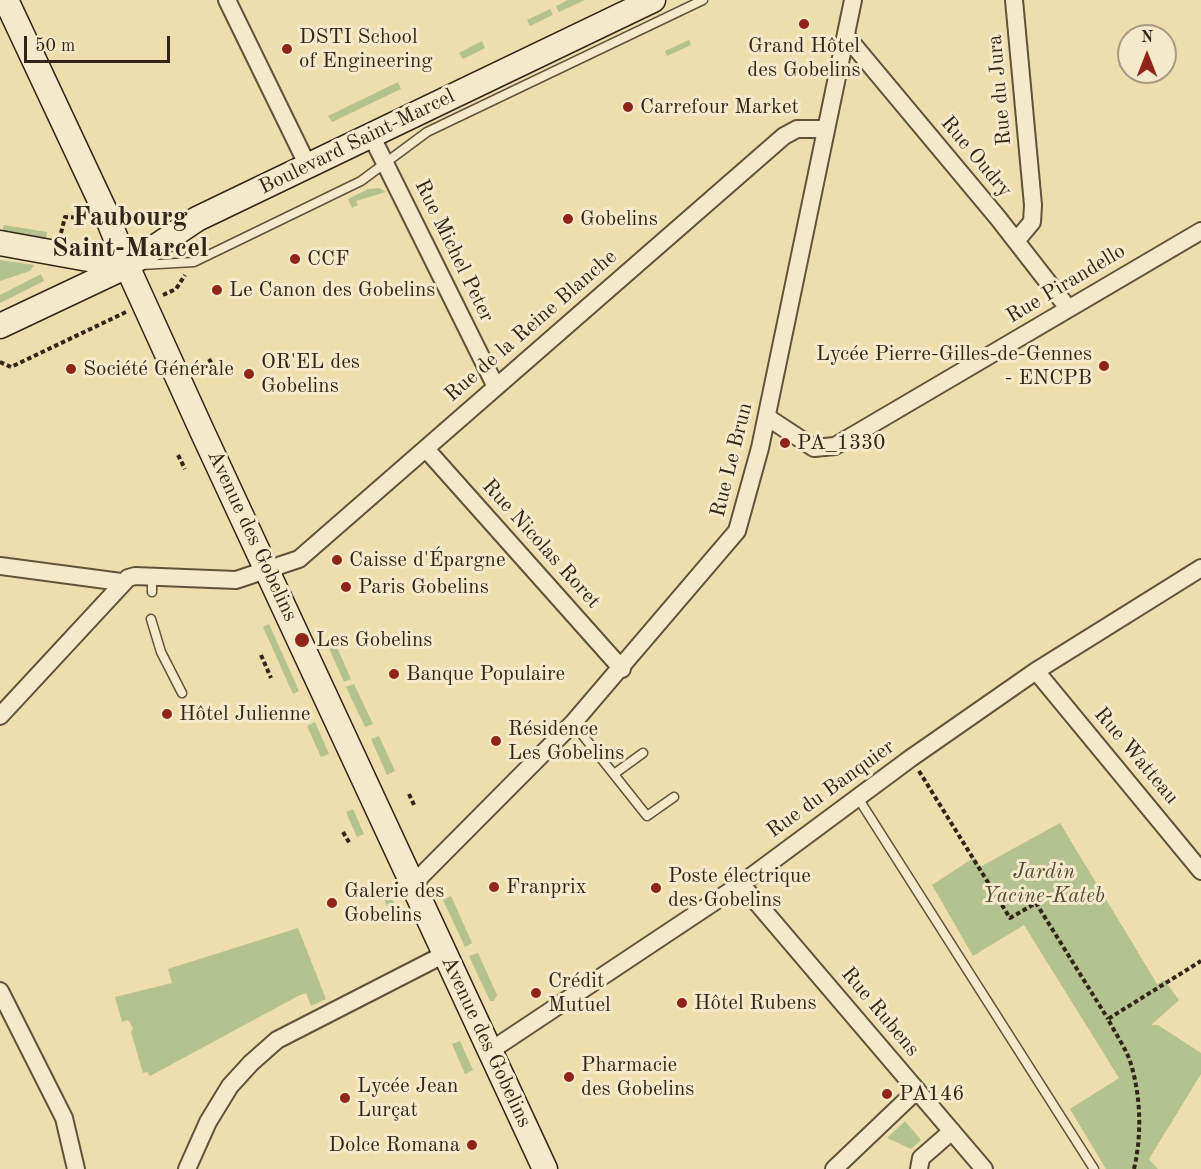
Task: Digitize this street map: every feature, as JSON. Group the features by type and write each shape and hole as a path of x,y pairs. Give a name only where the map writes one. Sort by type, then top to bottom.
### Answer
{"main road":[{"name":"Avenue des Gobelins","path":"6,0 544,1169"},
{"name":"Boulevard Saint-Marcel","path":"127,266 197,219 653,0"},
{"path":"0,243 127,266"},
{"path":"0,326 127,266"}],"street":[{"path":"227,0 308,165"},
{"name":"Rue Le Brun","path":"413,884 573,723 622,669 737,531 767,417 853,0"},
{"name":"Rue du Jura","path":"1014,0 1033,205 1032,222 1016,241"},
{"name":"Rue Oudry","path":"846,36 1016,241 1068,308"},
{"name":"Rue de la Reine Blanche","path":"0,566 122,582 135,576 152,584 236,580 299,560 784,136 797,129 826,129"},
{"name":"Rue Michel Peter","path":"371,135 496,387"},
{"name":"Rue Pirandello","path":"767,417 814,448 835,446 1201,231"},
{"name":"Rue Nicolas Roret","path":"426,449 622,669"},
{"name":"Rue du Banquier","path":"490,1051 741,884 1036,671 1201,568"},
{"path":"0,716 122,582"},
{"name":"Rue Watteau","path":"1036,671 1201,871"},
{"name":"Rue Rubens","path":"741,884 984,1169"},
{"path":"187,1169 208,1122 230,1086 277,1040 445,954"},
{"path":"0,992 64,1118 76,1169"},
{"path":"834,1169 917,1090"},
{"path":"919,1169 921,1158 952,1131"}],"lane":[{"name":"Boulevard Saint-Marcel","path":"127,266 194,262 361,181 427,132 703,0"},
{"path":"151,619 160,652 182,693"},
{"path":"573,723 647,816 674,797"},
{"path":"615,774 643,753"},
{"path":"858,798 1094,1169"}],"path":[{"path":"59,242 65,217 86,218"},
{"path":"1,362 11,367 176,289 194,262"},
{"path":"209,359 216,372"},
{"path":"178,455 186,469"},
{"path":"261,655 271,678"},
{"path":"917,768 1010,918 1036,903 1108,1019 1129,1060 1136,1084 1139,1112 1134,1169"},
{"path":"409,794 415,807"},
{"path":"343,832 350,844"},
{"path":"1108,1019 1201,961"}],"green space":[{"path":"568,0 585,0 559,12 556,6"},
{"path":"550,9 553,15 530,26 527,20"},
{"path":"689,40 691,45 667,56 665,51"},
{"path":"482,41 485,48 463,59 459,53"},
{"path":"398,82 401,89 332,122 328,116"},
{"path":"379,188 386,192 356,201 358,205 352,208 348,199 368,189"},
{"path":"4,225 47,232 46,240 2,233"},
{"path":"0,260 34,265 30,271 0,281"},
{"path":"41,274 44,281 0,303 0,295"},
{"path":"269,624 299,691 293,694 263,627"},
{"path":"335,643 351,679 344,682 328,646"},
{"path":"354,684 373,724 365,727 346,687"},
{"path":"315,722 329,754 321,757 307,726"},
{"path":"379,736 395,771 387,775 371,739"},
{"path":"353,809 364,834 357,837 346,812"},
{"name":"Jardin Yacine-Kateb","path":"1060,823 1157,984 1164,980 1179,1000 1151,1025 1158,1025 1201,1053 1201,1074 1149,1159 1158,1169 1106,1169 1070,1109 1119,1078 1024,925 973,956 932,885 972,859 975,858 980,867"},
{"path":"391,896 402,921 395,924 384,899"},
{"path":"451,896 472,943 465,947 443,900"},
{"path":"298,928 326,999 311,1006 306,993 298,996 150,1076 147,1072 143,1073 131,1032 133,1028 128,1020 122,1022 115,997 172,983 168,969"},
{"path":"478,953 497,995 494,1001 490,1001 469,956"},
{"path":"460,1041 473,1070 465,1074 452,1044"},
{"path":"905,1121 921,1140 911,1149 887,1138"}],"place":[{"name":"Grand Hôtel des Gobelins","path":"804,24"},
{"name":"DSTI School of Engineering","path":"287,49"},
{"name":"Carrefour Market","path":"628,107"},
{"name":"Gobelins","path":"568,219"},
{"name":"CCF","path":"295,259"},
{"name":"Le Canon des Gobelins","path":"217,290"},
{"name":"Lycée Pierre-Gilles-de-Gennes - ENCPB","path":"1104,366"},
{"name":"Société Générale","path":"71,369"},
{"name":"OR'EL des Gobelins","path":"249,374"},
{"name":"PA_1330","path":"785,443"},
{"name":"Caisse d'Épargne","path":"337,560"},
{"name":"Paris Gobelins","path":"346,587"},
{"name":"Les Gobelins","path":"302,640"},
{"name":"Banque Populaire","path":"394,674"},
{"name":"Hôtel Julienne","path":"167,714"},
{"name":"Résidence Les Gobelins","path":"496,741"},
{"name":"Franprix","path":"494,887"},
{"name":"Poste électrique des Gobelins","path":"656,888"},
{"name":"Galerie des Gobelins","path":"332,903"},
{"name":"Crédit Mutuel","path":"536,993"},
{"name":"Hôtel Rubens","path":"682,1003"},
{"name":"Pharmacie des Gobelins","path":"569,1077"},
{"name":"PA146","path":"887,1094"},
{"name":"Lycée Jean Lurçat","path":"345,1098"},
{"name":"Dolce Romana","path":"472,1145"}],"district":[{"name":"Faubourg Saint-Marcel","path":"130,234"}]}
